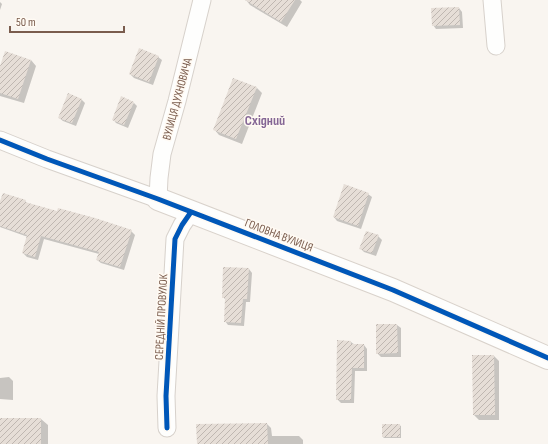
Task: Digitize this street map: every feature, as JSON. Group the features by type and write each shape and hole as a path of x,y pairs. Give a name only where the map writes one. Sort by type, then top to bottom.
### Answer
{"street":[{"name":"ВУЛИЦЯ ДУХНОВИЧА","path":"158,199 162,154 202,0"},
{"path":"492,0 496,46"},
{"name":"ГОЛОВНА ВУЛИЦЯ","path":"0,140 47,159 158,199 393,290 548,358"},
{"name":"СЕРЕДНІЙ ПРОВУЛОК","path":"167,428 166,396 175,239 191,212"}],"building":[{"path":"245,0 295,0 281,22"},
{"path":"459,7 460,25 432,26 431,8"},
{"path":"139,48 159,56 149,82 129,74"},
{"path":"5,51 31,60 18,99 0,93 0,66"},
{"path":"233,78 257,87 236,139 213,130"},
{"path":"68,93 82,99 72,123 58,118"},
{"path":"121,96 134,102 124,125 112,120"},
{"path":"344,184 369,193 358,226 333,217"},
{"path":"3,193 26,200 25,202 57,211 58,208 132,230 120,267 96,260 99,252 41,236 35,257 22,253 27,235 0,226 0,201"},
{"path":"366,231 379,235 372,253 359,249"},
{"path":"223,267 249,268 247,299 243,299 241,323 224,322 225,298 222,298"},
{"path":"376,324 397,324 398,353 376,354"},
{"path":"337,340 351,341 351,344 364,344 364,368 352,368 351,400 336,400"},
{"path":"472,355 494,355 495,415 473,415"},
{"path":"0,418 41,418 41,444 0,444"},
{"path":"267,423 268,444 197,444 196,424"},
{"path":"382,424 400,424 400,437 382,437"}],"cycle path":[{"path":"0,140 47,159 158,199 393,290 548,358"},
{"path":"167,428 166,396 175,239 191,212"}],"district":[{"name":"Східний","path":"265,120"}]}
